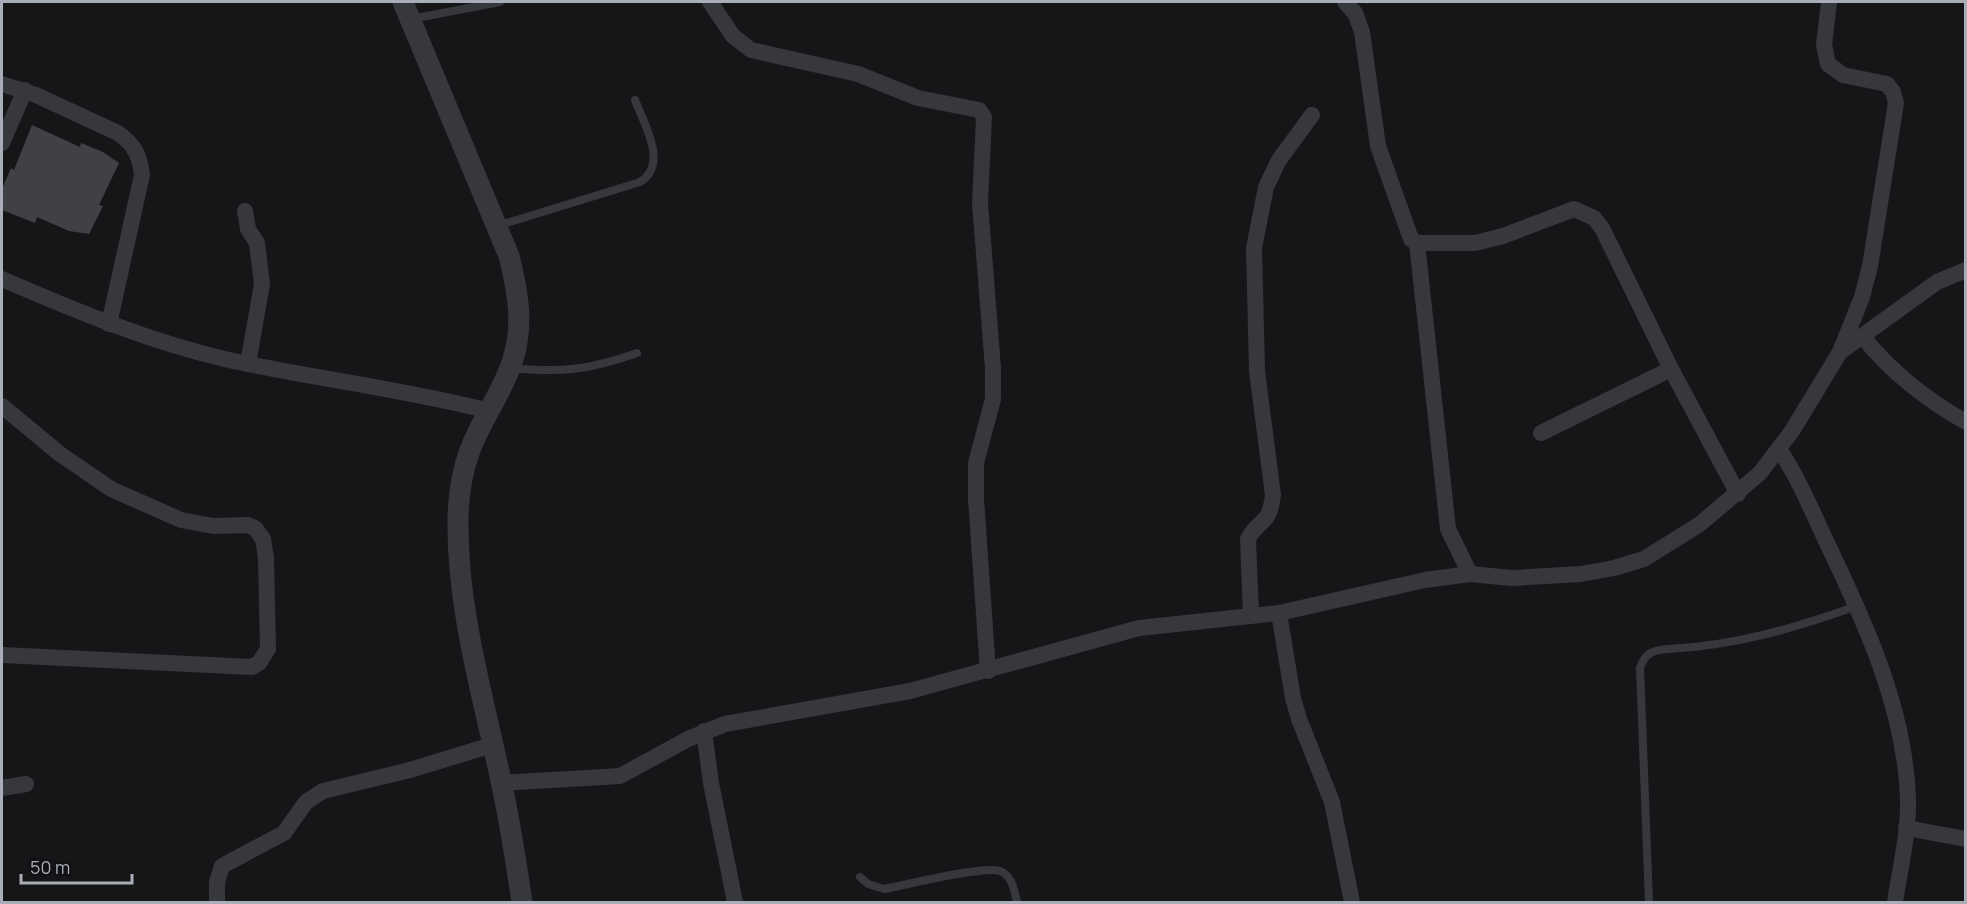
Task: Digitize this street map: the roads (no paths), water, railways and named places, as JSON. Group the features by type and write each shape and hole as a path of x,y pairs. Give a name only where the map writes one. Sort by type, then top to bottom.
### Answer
{"street":[{"path":"710,2 733,36 751,50 858,74 918,98 979,110 984,117 980,202 993,368 993,399 976,463 976,499 988,671"},
{"path":"1345,2 1355,13 1367,51 1381,159 1411,239 1417,243 1475,243 1503,236 1574,209 1593,218 1602,228 1671,369 1738,494"},
{"path":"501,783 620,776 704,731 725,724 910,691 1139,628 1279,613 1425,580 1470,574 1512,578 1571,574 1614,568 1644,559 1692,529 1738,494 1779,449 1840,352 1862,297 1870,266 1896,103 1893,92 1887,84 1843,75 1828,64 1824,45 1829,2"},
{"path":"407,10 509,256 516,285 519,325 510,368 468,458 459,498 458,520 470,638 501,783 522,903"},
{"path":"2,84 25,90 118,133 126,138 140,158 142,175 109,324"},
{"path":"2,143 25,90"},
{"path":"1251,615 1248,539 1253,530 1265,522 1273,495 1257,371 1254,248 1266,187 1279,160 1312,114"},
{"path":"245,210 248,229 257,243 262,284 248,364"},
{"path":"1417,243 1448,529 1470,574"},
{"path":"1840,352 1937,282 1965,270"},
{"path":"2,279 109,324 248,364 430,395 489,411"},
{"path":"1863,337 1882,360 1950,414 1965,422"},
{"path":"1541,433 1671,369"},
{"path":"2,406 60,454 111,489 181,520 213,526 248,525 255,528 263,539 266,558 267,649 259,663 252,667 2,655"},
{"path":"1779,449 1793,471 1871,639 1902,741 1908,800 1895,903"},
{"path":"1279,613 1293,698 1332,802 1343,846 1352,903"},
{"path":"704,731 711,783 735,903"},
{"path":"217,903 217,882 222,866 289,830 306,802 314,796 340,786 410,770 492,745"},
{"path":"2,788 26,784"},
{"path":"1906,828 1965,839"}],"lane":[{"path":"407,10 500,2"},
{"path":"496,226 640,182 648,177 653,170 654,153 635,100"},
{"path":"510,368 554,372 573,370 609,363 637,353"},
{"path":"1649,903 1640,668 1642,661 1653,651 1755,639 1857,606"},
{"path":"860,877 868,884 884,889 991,869 1007,876 1013,885 1017,903"}]}
